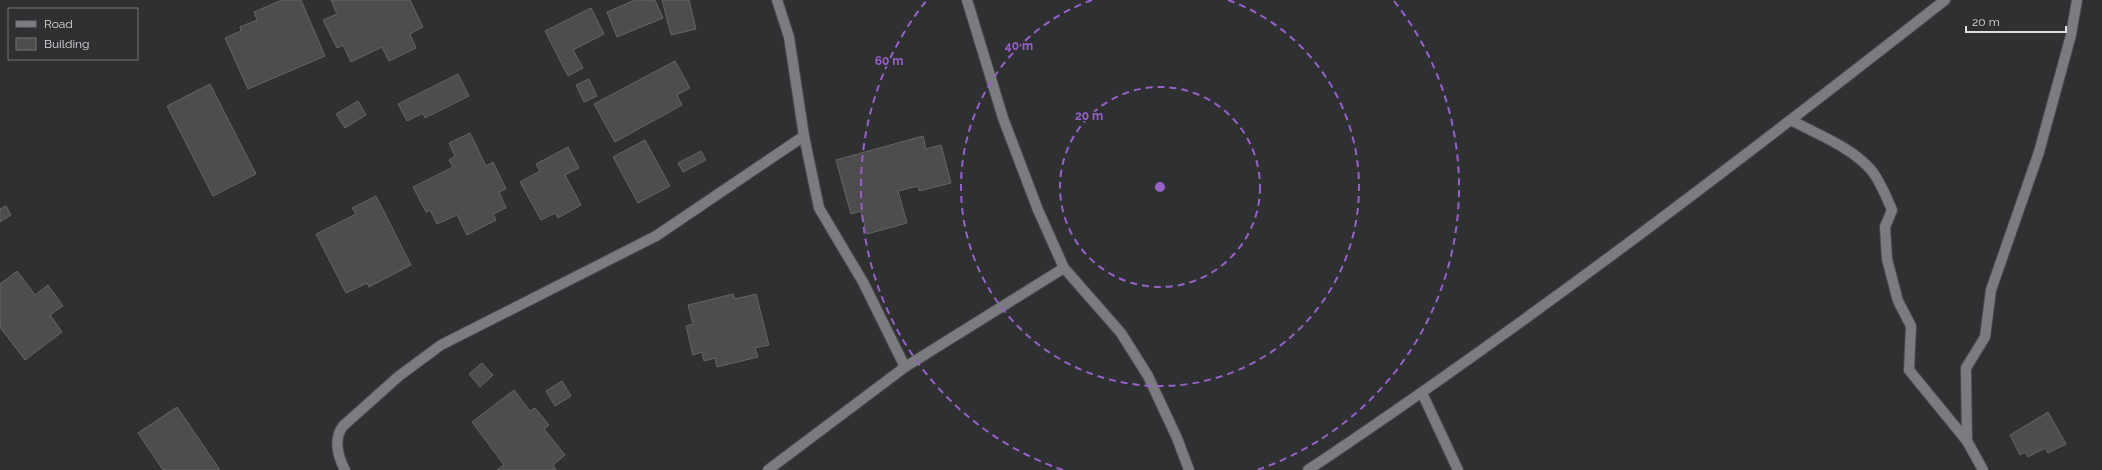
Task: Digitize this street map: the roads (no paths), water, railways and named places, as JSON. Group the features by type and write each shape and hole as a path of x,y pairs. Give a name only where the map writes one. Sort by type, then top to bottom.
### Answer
{"street":[{"path":"777,0 789,37 804,136 819,208 863,282 906,367"},
{"path":"967,0 1009,132 1038,210 1064,268 1121,333 1144,370 1177,438 1189,470"},
{"path":"1308,470 1422,393 1650,229 1945,0"},
{"path":"1967,441 1966,368 1985,337 1991,290 2039,152 2071,35 2077,0"},
{"path":"1792,120 1856,157 1872,171 1884,190 1892,210 1885,227 1887,259 1898,301 1911,326 1909,370 1967,441 1983,470"},
{"path":"345,470 338,447 341,429 346,422 399,376 441,345 656,236 804,136"},
{"path":"768,470 906,367 1064,268"},
{"path":"1422,393 1458,470"}]}
